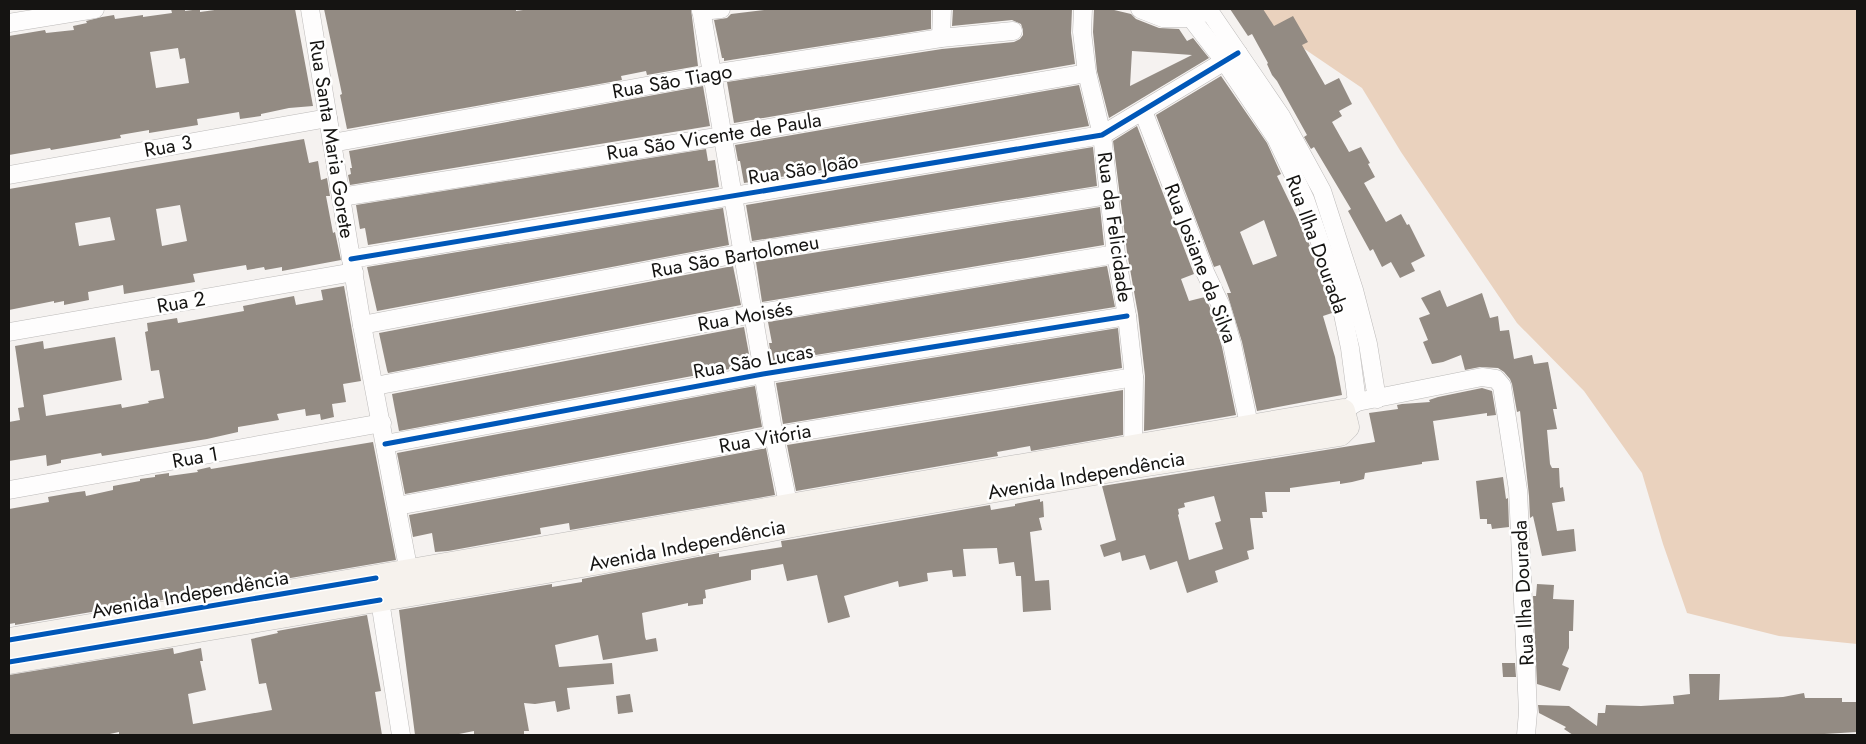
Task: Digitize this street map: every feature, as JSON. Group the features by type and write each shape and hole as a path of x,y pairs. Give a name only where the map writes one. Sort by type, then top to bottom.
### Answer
{"main road":[{"name":"Avenida Independência","path":"9,662 147,628 598,551 791,515 1252,437 1340,434 1347,427 1350,407"},
{"name":"Avenida Independência","path":"9,640 147,628"}],"street":[{"path":"9,23 96,9"},
{"name":"Rua Santa Maria Gorete","path":"310,9 362,325 411,582"},
{"path":"721,9 701,10 774,436 791,515"},
{"path":"941,38 942,9"},
{"name":"Rua da Felicidade","path":"1083,9 1082,32 1087,73 1102,135 1108,195 1127,316 1134,377 1134,457"},
{"name":"Rua Ilha Dourada","path":"1140,9 1191,18 1232,57 1281,116 1322,191 1341,245 1368,344 1377,399 1482,377 1496,379 1502,386 1518,490 1528,712 1526,735"},
{"name":"Rua Ilha Dourada","path":"1201,9 1212,15 1232,57 1276,138 1305,199 1340,300 1350,348 1350,407"},
{"name":"Rua São Tiago","path":"332,143 712,74 941,38 1013,31"},
{"name":"Rua São João","path":"352,265 733,196 1102,135 1232,57"},
{"name":"Rua São Vicente de Paula","path":"341,197 722,136 1087,73"},
{"name":"Rua Josiane da Silva","path":"1143,111 1205,272 1221,306 1232,344 1252,437"},
{"name":"Rua 3","path":"9,175 328,118"},
{"path":"1305,199 1322,191"},
{"name":"Rua São Bartolomeu","path":"362,325 743,253 1108,195"},
{"name":"Rua Moisés","path":"375,386 753,314 1116,254"},
{"name":"Rua 2","path":"9,332 352,265"},
{"name":"Rua São Lucas","path":"385,444 764,374 1127,316"},
{"path":"1350,348 1368,344"},
{"name":"Rua Vitória","path":"397,506 774,436 1134,377"},
{"path":"1350,407 1377,399"},
{"name":"Rua 1","path":"9,490 382,423"},
{"path":"378,589 401,735"}],"shaded area":[{"path":"1260,9 1857,9 1857,644 1779,636 1687,613 1663,544 1642,473 1584,391 1517,323 1401,152 1362,88 1275,29"}],"building":[{"path":"171,9 185,9 185,11 200,9 200,12 222,9 295,9 313,106 289,108 261,114 261,116 240,119 239,112 197,119 198,125 149,133 149,130 120,135 121,138 9,155 9,36 45,30 46,33 74,30 73,26 87,23 86,21 114,15 115,19 172,13","holes":["178,48 180,59 185,58 189,83 156,88 150,52"]},
{"path":"324,9 516,9 516,11 530,9 691,9 698,66 647,75 646,71 621,76 622,80 347,129 340,95 342,94"},
{"path":"773,9 931,9 931,29 724,61 714,20 727,18 731,14"},
{"path":"953,9 1072,9 1071,33 1075,64 734,123 727,82 942,49 1014,42 1023,35 1021,24 1012,20 952,26"},
{"path":"1094,9 1110,9 1131,14 1136,19 1159,28 1179,29 1187,41 1193,38 1209,58 1109,118 1097,71 1093,32","holes":["1132,51 1192,55 1130,86"]},
{"path":"1230,9 1263,9 1274,26 1293,16 1308,42 1302,45 1325,85 1339,78 1352,104 1339,111 1342,116 1332,122 1349,152 1361,147 1370,163 1368,164 1375,177 1364,183 1386,222 1401,214 1407,225 1409,224 1425,256 1411,263 1415,271 1400,278 1391,262 1382,267 1373,249 1370,251 1348,211 1351,209 1314,147 1311,149 1304,137 1307,135 1272,75 1268,63 1252,34 1248,36"},
{"path":"1221,76 1267,143 1281,174 1277,176 1307,238 1330,303 1332,313 1323,316 1335,357 1342,395 1257,411 1242,342 1227,293 1231,293 1220,265 1214,267 1156,115","holes":["1264,220 1277,256 1253,265 1240,232"]},
{"path":"1079,85 1089,126 744,183 740,161 738,161 735,145"},
{"path":"703,86 710,126 350,185 348,175 351,174 350,168 352,168 349,151"},
{"path":"1137,126 1194,274 1181,279 1189,301 1205,297 1211,310 1222,347 1236,415 1144,431 1145,376 1113,141"},
{"path":"304,139 309,163 318,161 321,180 327,178 330,196 326,196 333,233 335,232 341,260 282,271 282,267 265,270 264,267 247,270 246,265 193,274 195,282 124,294 123,285 88,292 89,300 64,305 64,301 54,303 54,301 9,310 9,189","holes":["180,205 187,241 162,246 156,209","110,217 115,240 79,246 75,223"]},
{"path":"1093,147 1097,186 752,241 746,205"},
{"path":"706,149 708,161 715,160 719,187 368,245 365,228 360,229 356,205"},
{"path":"1100,207 1104,245 762,302 756,262"},
{"path":"723,208 729,245 377,311 367,267"},
{"path":"733,266 741,305 388,373 387,370 379,333"},
{"path":"1107,266 1115,307 772,362 769,343 772,343 768,322"},
{"path":"344,286 361,381 343,384 346,402 332,404 334,417 321,420 320,414 306,416 305,409 277,414 279,420 238,427 238,432 207,439 102,456 101,453 61,460 61,463 47,466 46,455 9,461 9,422 20,420 18,408 24,407 15,346 43,341 44,349 115,337 122,380 43,395 46,416 121,404 122,408 164,398 159,370 151,371 145,332 148,331 147,323 177,318 178,323 244,311 243,306 294,296 296,305 323,300 321,290"},
{"path":"1440,290 1447,307 1482,293 1490,318 1498,316 1500,331 1509,330 1514,359 1532,355 1534,364 1548,362 1557,409 1553,409 1557,429 1547,430 1550,464 1552,468 1559,468 1560,488 1563,487 1565,501 1552,503 1557,531 1574,529 1576,551 1542,556 1533,516 1530,518 1520,411 1517,412 1510,379 1498,368 1480,367 1465,370 1461,355 1432,364 1423,342 1428,340 1419,318 1430,314 1421,298"},
{"path":"744,327 751,365 399,431 392,394"},
{"path":"1118,328 1122,368 783,424 776,383"},
{"path":"755,386 762,427 405,494 397,453"},
{"path":"1482,388 1492,391 1496,415 1487,416 1487,413 1433,421 1439,460 1365,473 1364,479 1352,482 1340,484 1340,481 1290,488 1290,492 1265,492 1267,512 1262,512 1263,518 1250,518 1254,549 1247,551 1249,559 1215,571 1218,582 1187,593 1177,561 1150,570 1145,555 1122,561 1120,552 1104,557 1100,545 1116,540 1102,486 1375,442 1369,413 1398,409 1397,405 1402,404 1430,402 1429,400","holes":["1214,496 1221,521 1215,523 1223,549 1189,560 1178,509 1185,507 1184,503"]},
{"path":"1123,390 1123,435 1031,451 1030,446 997,452 998,456 796,491 787,445"},
{"path":"373,442 396,560 15,625 15,623 9,624 9,509 49,502 48,497 85,491 86,496 113,490 113,486 140,481 140,479 155,477 155,475 169,473 169,476 198,472 197,470 210,467 211,469"},
{"path":"766,448 775,495 570,530 569,523 540,528 541,534 448,551 435,552 432,533 413,537 409,515"},
{"path":"1503,477 1506,499 1508,498 1509,527 1492,529 1491,524 1487,524 1487,519 1480,519 1476,481"},
{"path":"1040,499 1040,502 1043,501 1044,517 1039,518 1042,530 1030,532 1035,581 1049,580 1051,610 1023,612 1021,576 1016,576 1014,562 999,564 997,548 963,549 966,576 953,577 952,570 927,573 928,581 899,587 898,581 844,596 850,617 828,623 817,575 787,581 783,564 751,570 751,580 705,590 706,598 703,599 703,604 688,606 688,603 642,613 646,640 656,638 658,651 603,660 598,635 555,645 559,667 612,663 614,684 567,688 570,709 557,712 555,701 535,704 524,703 529,731 524,731 524,735 474,735 474,731 454,735 415,735 399,610 552,584 552,587 582,582 582,579 719,553 719,557 782,547 781,541 990,505 991,510"},
{"path":"1537,584 1554,585 1553,599 1574,600 1573,631 1569,631 1569,648 1562,665 1569,668 1560,691 1537,684 1533,596 1536,596"},
{"path":"367,615 381,691 375,692 382,735 119,735 119,732 105,735 9,735 9,675 173,648 174,654 201,648 203,661 200,661 206,690 188,694 193,724 272,710 266,683 259,684 251,639 278,633 277,631"},
{"path":"1502,663 1515,663 1516,677 1503,677"},
{"path":"1689,674 1720,674 1719,700 1783,697 1804,693 1805,698 1842,698 1842,702 1857,702 1857,732 1808,735 1573,735 1564,729 1566,727 1539,713 1538,705 1569,706 1597,726 1598,713 1605,713 1606,705 1641,706 1674,704 1673,696 1690,694"},
{"path":"630,694 633,712 618,714 616,696"}],"cycle path":[{"path":"351,259 1102,135 1238,53"},
{"path":"385,444 763,374 1127,316"},
{"path":"9,640 376,578"},
{"path":"9,662 380,600"}]}
